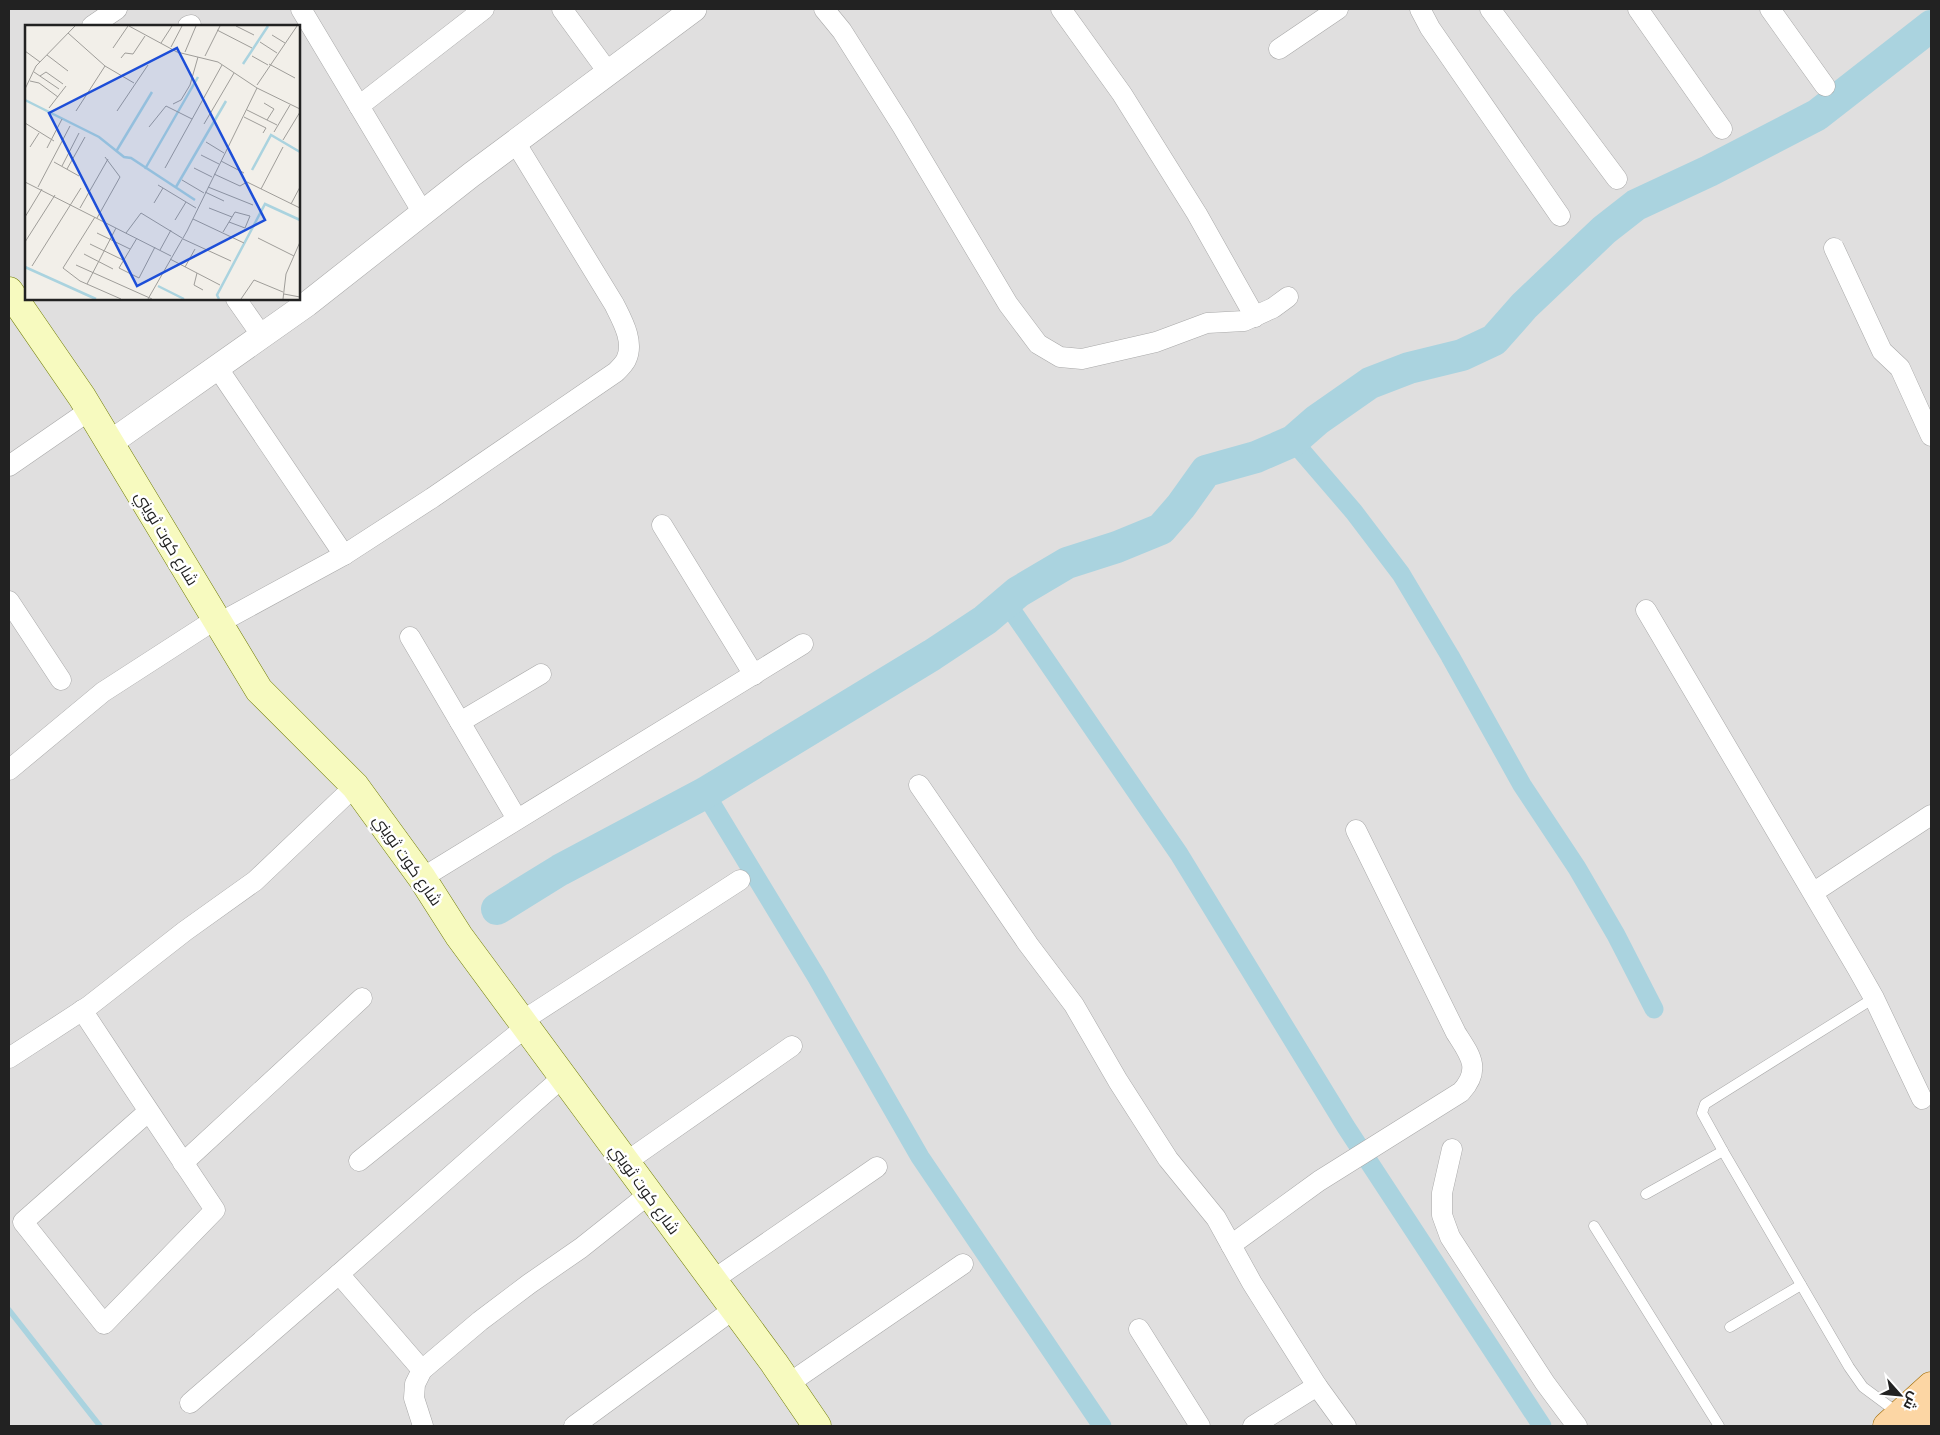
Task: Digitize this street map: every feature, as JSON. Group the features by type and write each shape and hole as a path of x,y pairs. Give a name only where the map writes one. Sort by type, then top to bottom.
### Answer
{"main road":[{"name":"شارع كوت ثويني","path":"9,291 90,410 259,690 355,786 422,878 459,936 713,1280 817,1426"},
{"path":"1902,1422 1931,1386"},
{"path":"1902,1422 1931,1416"}],"street":[{"path":"93,25 117,9"},
{"path":"301,9 423,213"},
{"path":"359,106 484,9"},
{"path":"562,9 608,72"},
{"path":"110,443 330,287 515,142 694,9"},
{"path":"824,9 842,31 902,126 1008,304 1038,344 1060,358 1082,359 1156,342 1206,323 1244,321 1273,308 1288,297"},
{"path":"1061,9 1122,94 1197,214 1255,317"},
{"path":"1279,49 1338,9"},
{"path":"1420,9 1430,28 1560,216"},
{"path":"1490,9 1617,179"},
{"path":"1638,9 1722,129"},
{"path":"1770,9 1825,86"},
{"path":"9,770 103,692 217,621 344,555 432,498 616,372 626,360 629,344 625,326 614,304 515,142"},
{"path":"1834,248 1882,351 1900,368 1931,436"},
{"path":"237,300 262,336"},
{"path":"217,367 344,555"},
{"path":"9,466 90,410"},
{"path":"662,525 754,675"},
{"path":"9,601 61,680"},
{"path":"1646,610 1756,798 1814,892 1874,998 1922,1100"},
{"path":"410,637 517,819"},
{"path":"422,878 803,644"},
{"path":"460,722 541,674"},
{"path":"919,785 1028,944 1074,1005 1118,1081 1168,1159 1216,1218 1252,1282 1317,1386 1346,1426"},
{"path":"9,1058 82,1010 255,881 355,786"},
{"path":"1814,892 1931,815"},
{"path":"1231,1245 1320,1181 1462,1092 1471,1082 1473,1070 1470,1056 1456,1033 1356,830"},
{"path":"359,1162 524,1024 740,880"},
{"path":"183,1163 362,998"},
{"path":"82,1010 215,1210 104,1324 22,1222 149,1111"},
{"path":"626,1162 792,1046"},
{"path":"190,1403 340,1274 562,1077"},
{"path":"1452,1149 1442,1193 1442,1215 1450,1237 1545,1383 1577,1426"},
{"path":"713,1280 877,1167"},
{"path":"423,1426 414,1398 416,1384 422,1370 480,1321 581,1248 649,1194"},
{"path":"788,1384 963,1264"},
{"path":"340,1274 422,1370"},
{"path":"574,1426 734,1309"},
{"path":"1139,1328 1200,1426"},
{"path":"1253,1426 1317,1386"}],"lane":[{"path":"1874,998 1705,1104 1702,1113 1801,1285 1863,1387 1902,1422"},
{"path":"1646,1194 1723,1151"},
{"path":"1594,1226 1719,1426"},
{"path":"1730,1327 1801,1285"}],"shaded area":[{"path":"9,9 1931,9 1931,1426 9,1426"}],"waterway":[{"path":"497,909 560,870 705,793 932,655 985,620 1018,592 1067,563 1117,547 1161,529 1181,506 1206,471 1256,457 1293,441 1317,420 1370,383 1409,368 1462,355 1494,340 1524,306 1604,230 1636,205 1709,171 1817,115 1931,26"},
{"path":"1293,441 1354,512 1401,574 1450,656 1522,785 1577,868 1616,935 1654,1009"},
{"path":"1006,602 1179,854 1346,1127 1542,1426"},
{"path":"705,793 816,976 920,1157 1102,1426"},
{"path":"9,1310 100,1426"}]}
